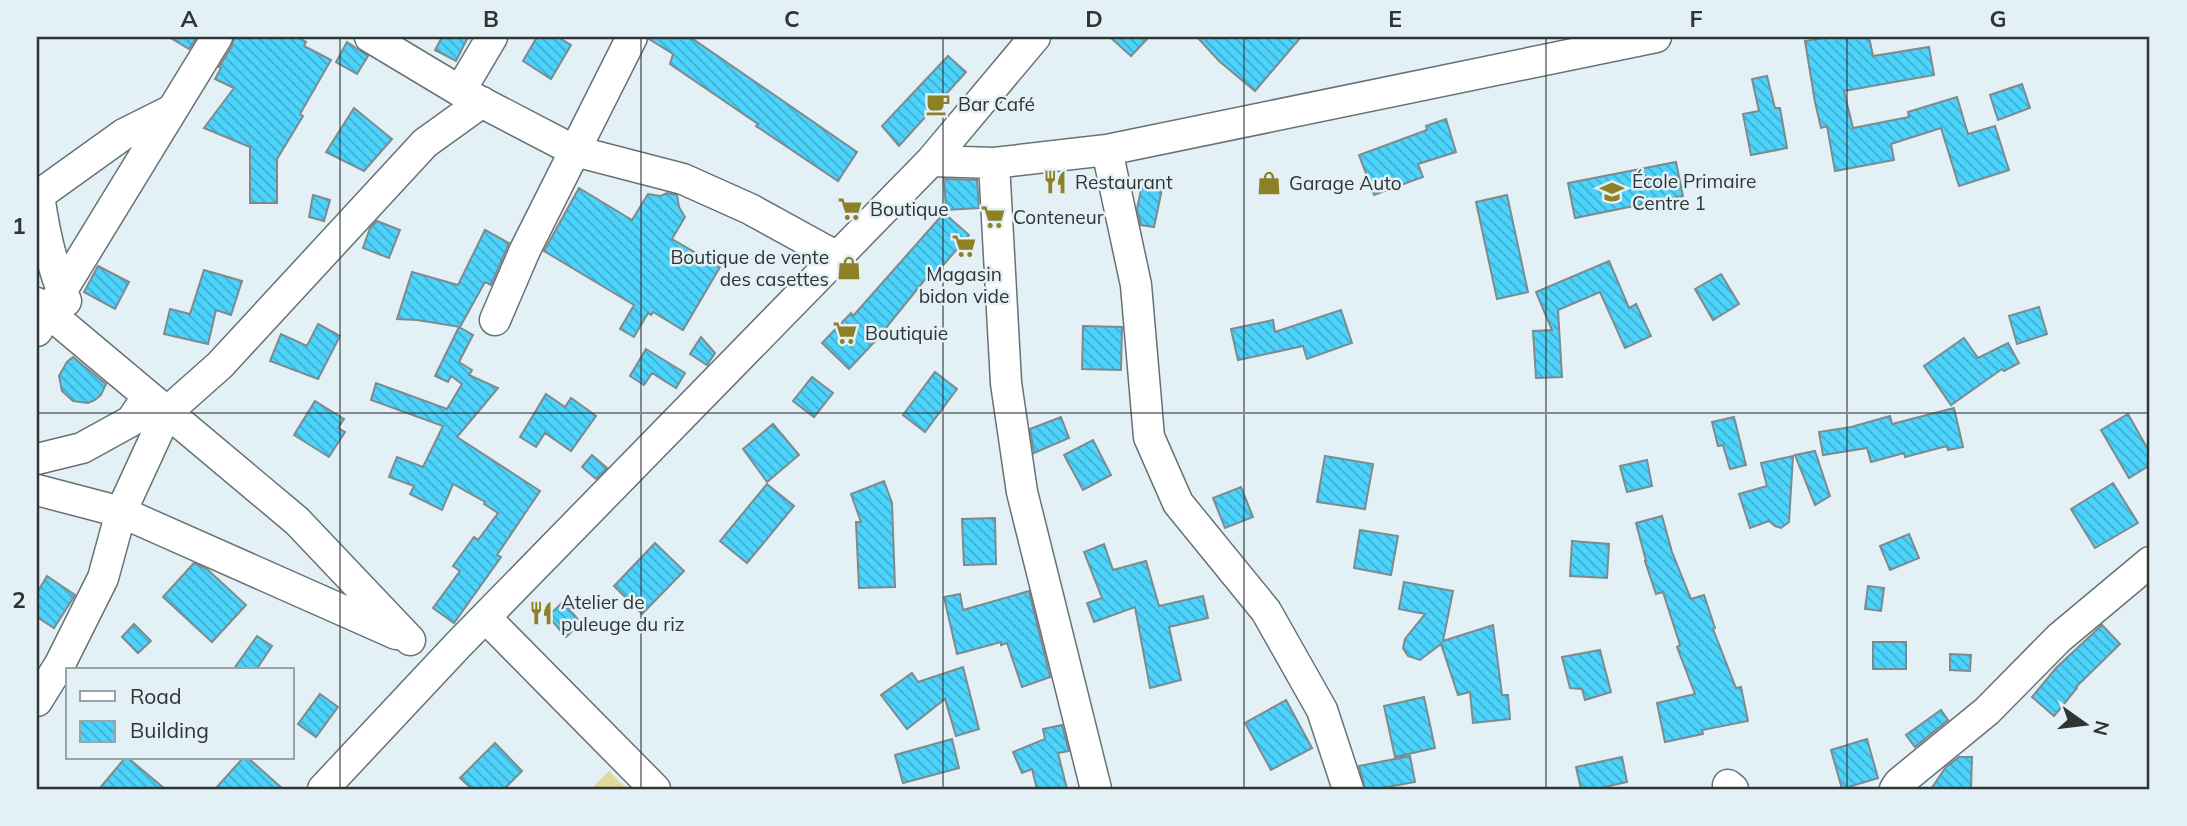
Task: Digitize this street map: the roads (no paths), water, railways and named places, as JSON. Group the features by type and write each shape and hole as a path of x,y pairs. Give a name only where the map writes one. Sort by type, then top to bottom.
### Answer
{"street":[{"path":"46,309 217,37"},
{"path":"370,37 471,96 575,151 683,179 750,208 839,258"},
{"path":"37,459 82,448 131,421 220,365 471,96 492,37"},
{"path":"495,320 525,250 632,37"},
{"path":"323,789 458,645 931,162 1035,37"},
{"path":"931,162 994,163 1107,150 1656,37"},
{"path":"172,110 124,134 39,194 44,231 46,309 297,521 410,640"},
{"path":"1107,150 1136,285 1149,436 1178,503 1266,611 1316,699 1348,789"},
{"path":"994,163 1006,383 1022,492 1096,789"},
{"path":"37,701 60,664 103,578 121,512 158,404"},
{"path":"37,490 121,512 410,640 458,645"},
{"path":"1895,789 1987,710 2059,638 2150,562"},
{"path":"486,618 655,789"}],"place":[{"name":"Bar Café","path":"938,104"},
{"name":"Restaurant","path":"1055,182"},
{"name":"Garage Auto","path":"1269,183"},
{"name":"École Primaire Centre 1","path":"1612,192"},
{"name":"Boutique","path":"850,209"},
{"name":"Conteneur","path":"993,217"},
{"name":"Magasin bidon vide","path":"964,246"},
{"name":"Boutique de vente des casettes","path":"849,268"},
{"name":"Boutiquie","path":"845,333"},
{"name":"Atelier de puleuge du riz","path":"541,613"}]}
